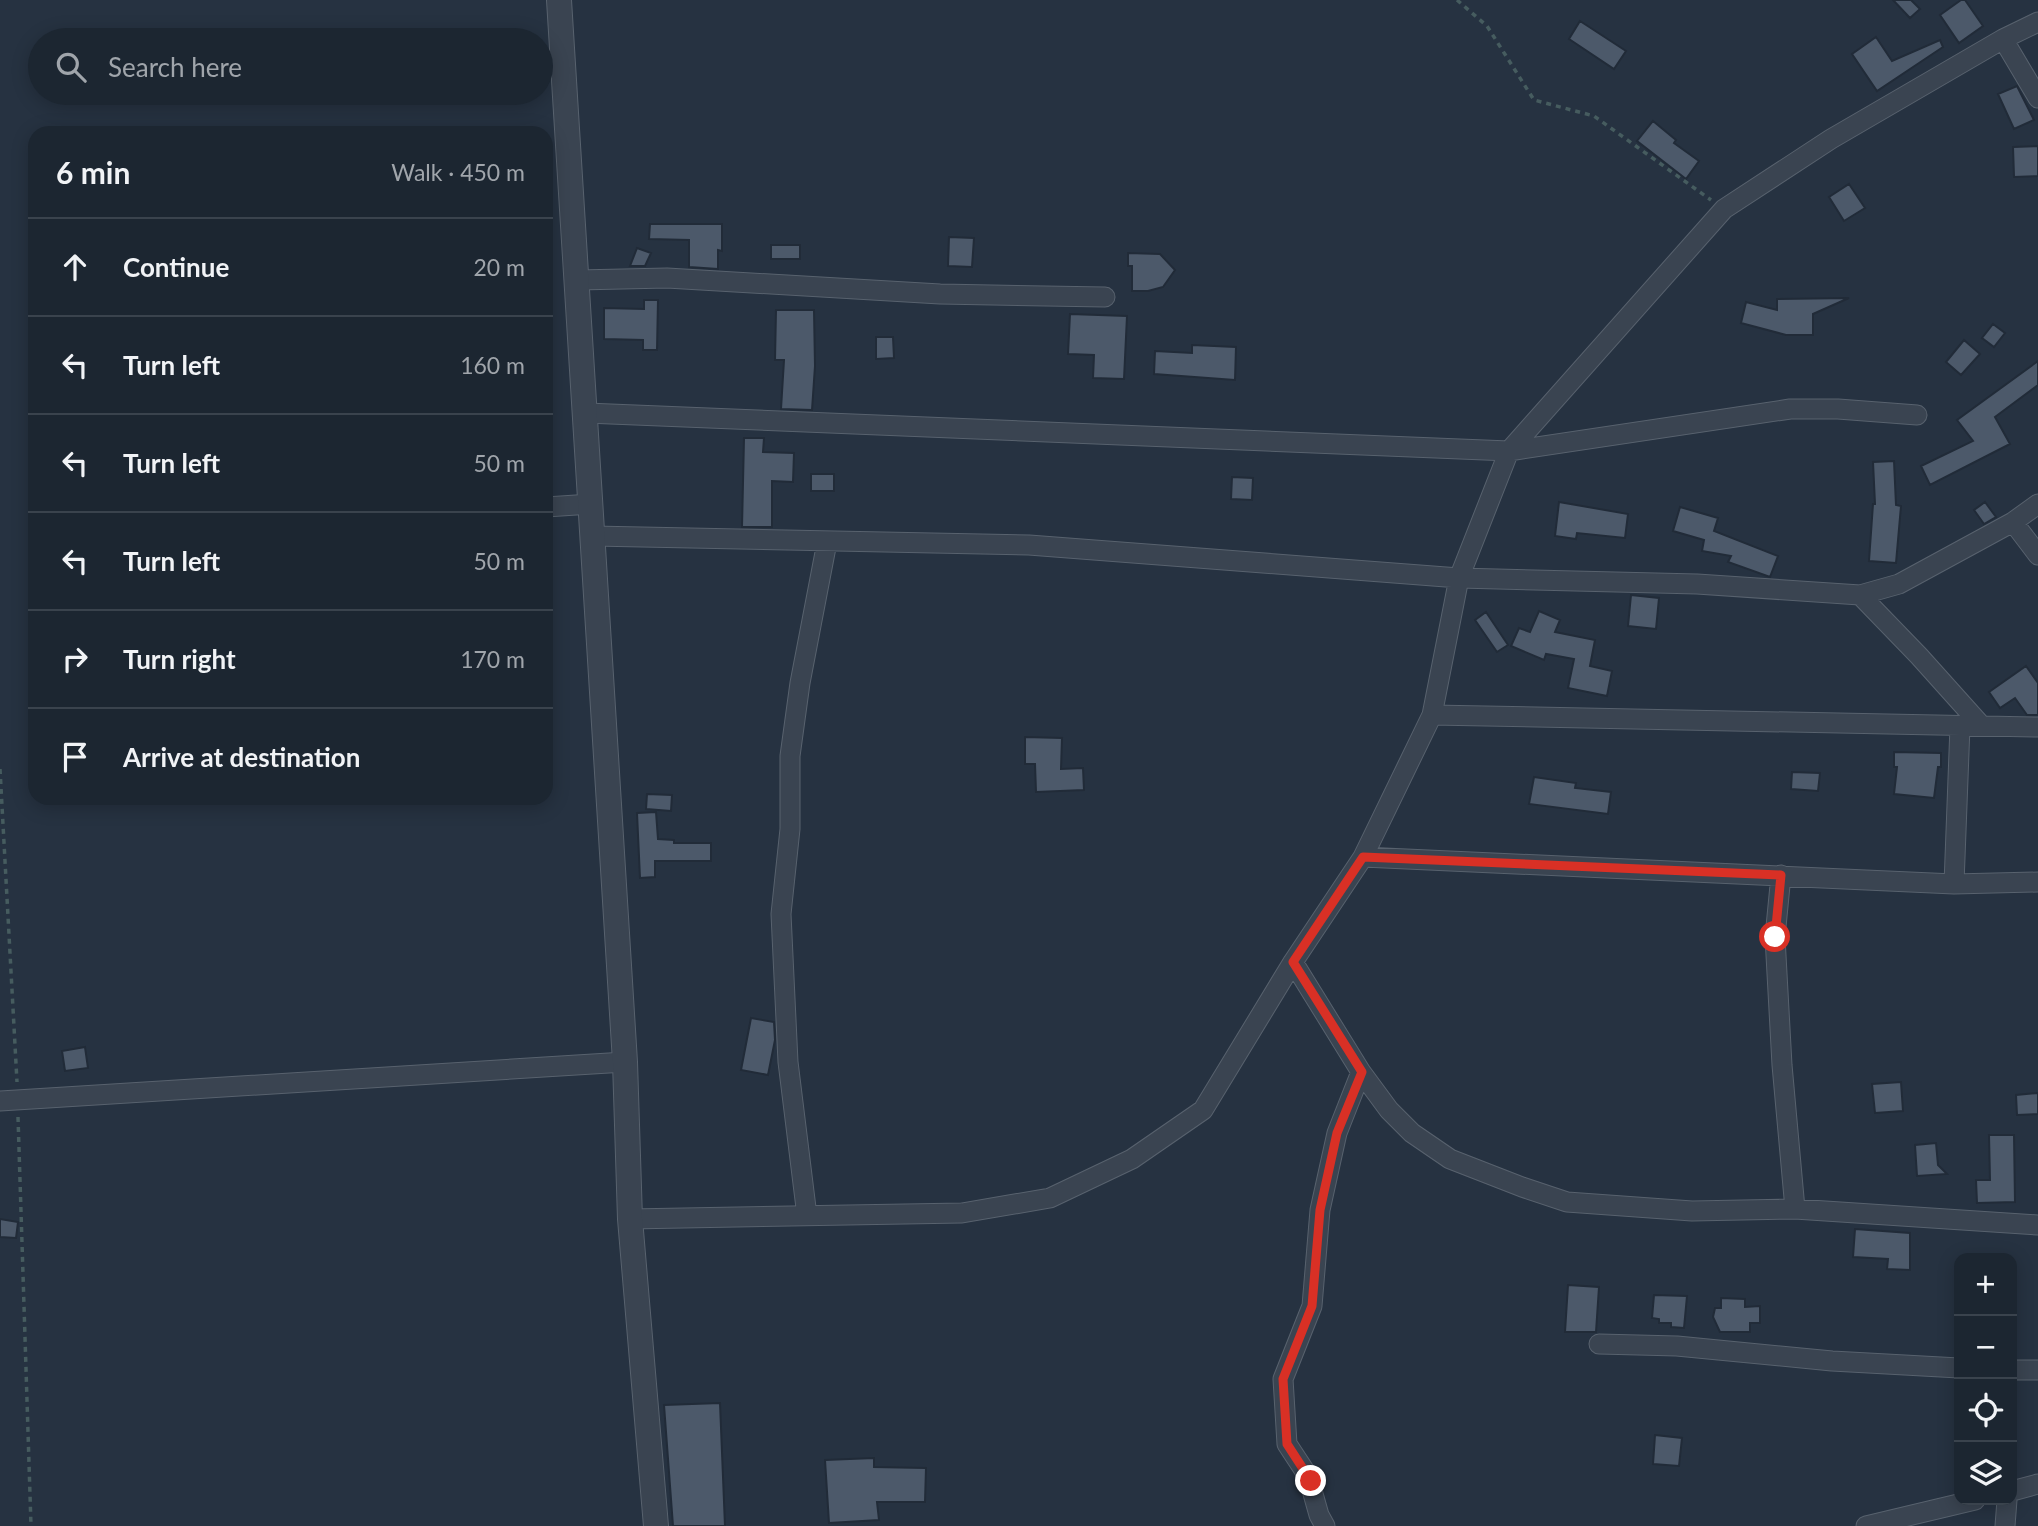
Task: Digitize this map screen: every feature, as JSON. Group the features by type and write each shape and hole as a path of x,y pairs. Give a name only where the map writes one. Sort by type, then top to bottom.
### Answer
{"street":[{"path":"559,0 625,1062 630,1219 656,1526"},
{"path":"630,1219 962,1213 1050,1198 1132,1159 1203,1110 1293,962 1363,857 1432,715 1459,578 1509,451 1724,209 1831,139 2003,39 2038,22"},
{"path":"2003,39 2038,98"},
{"path":"578,280 667,278 940,294 1105,297"},
{"path":"586,413 1509,451 1790,409 1839,409 1917,415"},
{"path":"553,507 591,504"},
{"path":"593,537 1029,545 1459,578 1697,584 1860,595 1899,584 2013,522 2038,504"},
{"path":"2013,522 2038,555"},
{"path":"807,1216 788,1062 781,914 790,829 790,756 800,683 827,542"},
{"path":"1860,595 1919,656 1970,725 1954,884"},
{"path":"1432,715 2038,727"},
{"path":"1363,857 1954,884 2038,882"},
{"path":"1781,875 1775,937 1782,1065 1795,1209"},
{"path":"1293,962 1362,1072 1389,1110 1412,1133 1450,1159 1567,1202 1692,1211 1795,1209 2038,1225"},
{"path":"9,1100 625,1062"},
{"path":"1325,1526 1319,1515 1308,1476 1287,1444 1283,1379 1312,1306 1320,1210 1337,1133 1362,1072"},
{"path":"1599,1344 1677,1346 1832,1361 1954,1368"},
{"path":"2017,1370 2038,1370"},
{"path":"2017,1490 2038,1484"},
{"path":"1876,1525 1955,1505"},
{"path":"2005,1526 2007,1505"}],"path":[{"path":"1457,0 1487,26 1534,100 1594,116 1724,209"},
{"path":"0,769 9,1100 31,1526"}],"building":[{"path":"1893,0 1911,0 1920,9 1910,18"},
{"path":"1965,0 1983,26 1959,43 1940,15"},
{"path":"1580,21 1626,51 1614,69 1569,39"},
{"path":"1876,37 1892,61 1940,40 1943,47 1877,91 1852,54"},
{"path":"2017,86 2034,120 2014,129 1998,94"},
{"path":"1653,121 1676,140 1674,143 1699,161 1686,179 1637,141"},
{"path":"2038,146 2038,176 2014,177 2013,147"},
{"path":"1849,184 1865,208 1844,221 1829,197"},
{"path":"650,224 722,224 722,251 718,250 718,269 689,267 689,240 649,239"},
{"path":"949,237 974,238 972,267 948,266"},
{"path":"771,245 800,245 800,259 771,259"},
{"path":"637,248 651,253 645,266 630,266"},
{"path":"1128,253 1160,254 1175,270 1163,287 1132,291 1132,266 1128,266"},
{"path":"1849,298 1813,314 1813,335 1786,335 1741,323 1746,302 1777,310 1777,299"},
{"path":"644,300 658,300 657,350 643,350 643,340 604,339 604,308 644,309"},
{"path":"776,310 814,310 815,366 812,410 781,409 784,360 775,360"},
{"path":"1070,314 1127,316 1124,379 1093,378 1094,355 1068,354"},
{"path":"1993,324 2005,333 1994,347 1982,338"},
{"path":"876,337 893,337 894,358 876,359"},
{"path":"1964,340 1980,354 1961,375 1946,362"},
{"path":"1192,345 1236,347 1235,380 1154,374 1155,351 1192,353"},
{"path":"2038,361 2038,385 1995,417 2010,444 1930,485 1921,466 1973,441 1957,420"},
{"path":"744,438 764,438 763,452 794,453 793,482 772,481 772,527 742,527"},
{"path":"1894,461 1896,505 1901,506 1896,563 1869,561 1875,504 1873,462"},
{"path":"811,474 834,474 834,491 811,491"},
{"path":"1232,477 1253,478 1252,500 1231,499"},
{"path":"1559,502 1628,514 1625,538 1577,533 1576,539 1555,536"},
{"path":"1985,502 1996,517 1984,524 1974,510"},
{"path":"1680,507 1718,518 1714,531 1778,556 1770,577 1728,562 1731,556 1702,551 1704,540 1673,531"},
{"path":"1631,595 1659,598 1656,629 1628,626"},
{"path":"1539,611 1560,620 1555,632 1595,640 1590,666 1612,671 1607,696 1568,688 1574,659 1546,654 1544,660 1511,646 1519,628 1530,632"},
{"path":"1486,612 1508,645 1497,652 1475,620"},
{"path":"2026,666 2038,683 2038,715 2027,715 2015,698 2000,708 1989,692"},
{"path":"1025,737 1062,738 1061,769 1083,768 1084,790 1036,792 1035,764 1025,764"},
{"path":"1894,752 1941,753 1941,767 1938,767 1934,798 1894,794 1897,767 1894,767"},
{"path":"1792,772 1820,773 1818,791 1791,789"},
{"path":"1534,777 1576,783 1575,788 1611,792 1608,814 1529,804"},
{"path":"647,794 672,795 671,811 646,809"},
{"path":"656,812 658,839 674,840 674,843 711,843 711,861 655,861 655,877 640,878 637,813"},
{"path":"751,1018 774,1022 775,1040 768,1075 741,1070"},
{"path":"85,1047 88,1068 65,1071 62,1051"},
{"path":"1901,1082 1903,1111 1875,1113 1872,1084"},
{"path":"2038,1093 2038,1114 2017,1115 2016,1095"},
{"path":"1989,1135 2014,1135 2015,1202 1977,1203 1976,1180 1990,1180"},
{"path":"1936,1143 1938,1165 1947,1174 1917,1176 1915,1145"},
{"path":"0,1219 18,1222 16,1238 0,1237"},
{"path":"1855,1229 1910,1233 1910,1270 1887,1269 1888,1259 1853,1257"},
{"path":"1568,1285 1599,1287 1596,1332 1565,1332"},
{"path":"1654,1295 1687,1296 1684,1328 1671,1327 1671,1323 1659,1323 1659,1319 1652,1318"},
{"path":"1721,1298 1745,1299 1745,1307 1760,1306 1760,1323 1750,1323 1750,1332 1720,1332 1713,1317 1715,1308 1721,1308"},
{"path":"720,1403 725,1526 673,1526 664,1405"},
{"path":"1655,1435 1682,1438 1679,1466 1653,1464"},
{"path":"874,1458 874,1467 926,1468 925,1502 877,1502 879,1520 829,1523 825,1460"}],"route":[{"path":"1311,1481 1287,1444 1283,1379 1312,1306 1320,1210 1337,1133 1362,1072 1293,962 1363,857 1781,875 1775,937"}]}
